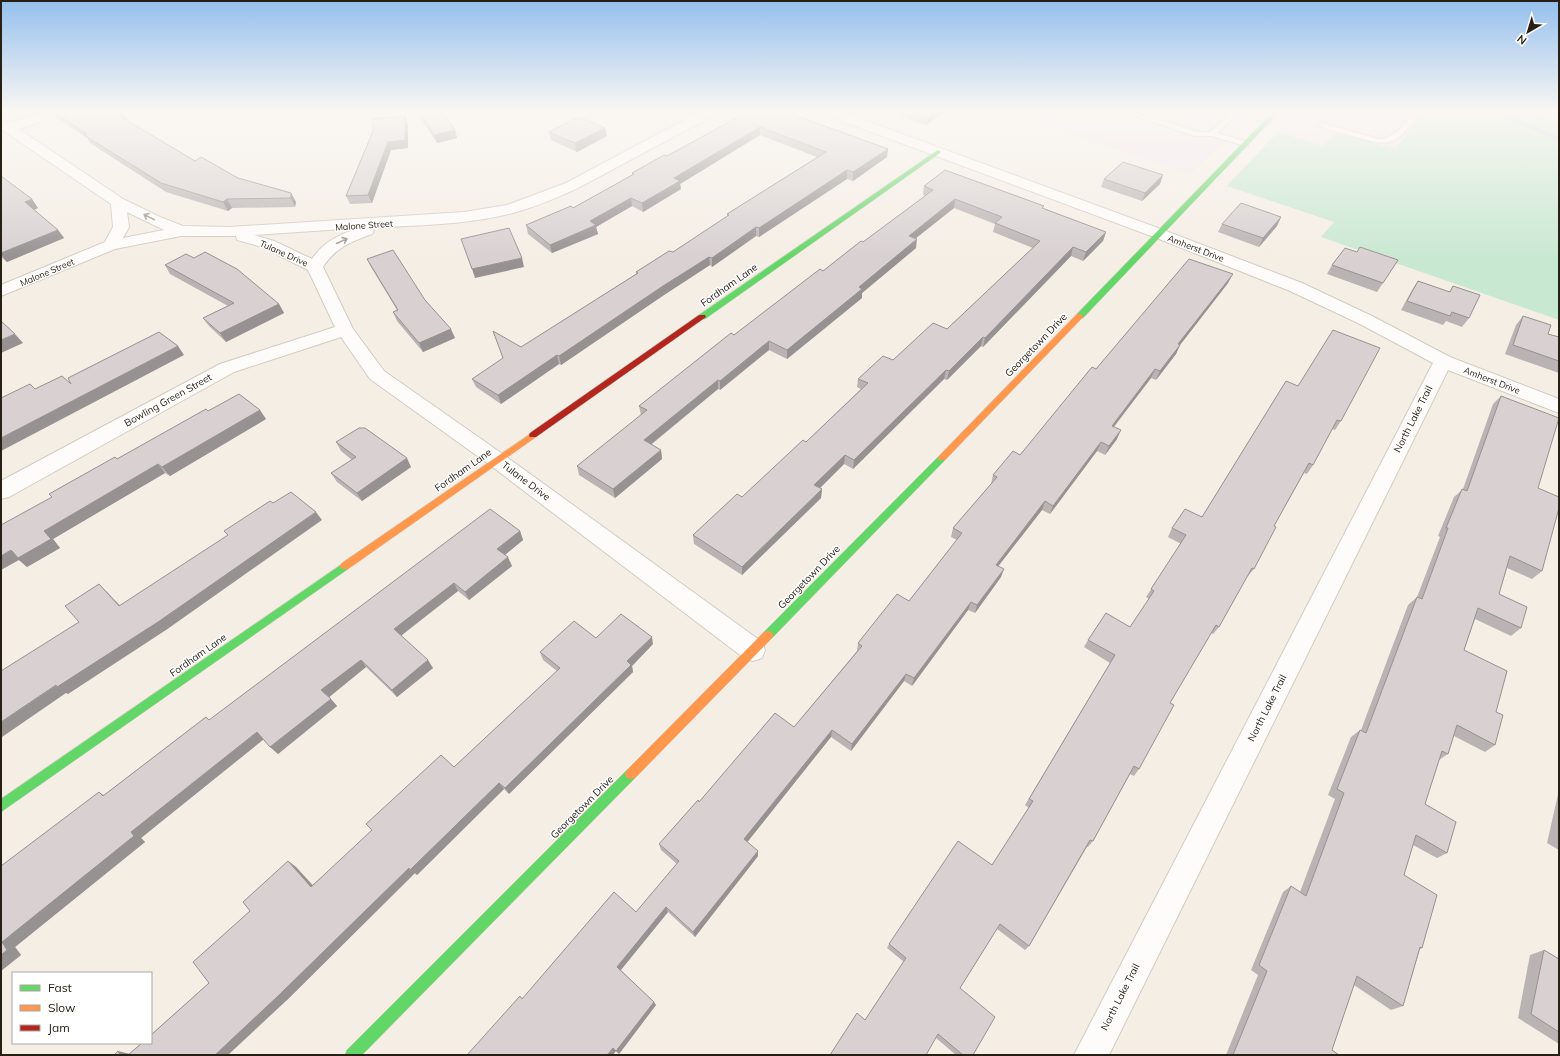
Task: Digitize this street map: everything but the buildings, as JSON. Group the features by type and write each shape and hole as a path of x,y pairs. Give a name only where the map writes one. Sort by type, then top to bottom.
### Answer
{"street":[{"path":"54,159 118,202 181,231"},
{"name":"Malone Street","path":"1,291 111,245 181,231 229,232 439,220 486,214 510,209 571,186 621,159"},
{"name":"Fordham Lane","path":"1,806 928,159"},
{"name":"Amherst Drive","path":"958,159 1160,234 1296,287 1366,320 1443,361 1559,406"},
{"name":"Georgetown Drive","path":"352,1055 753,650 1160,234 1231,159"},
{"path":"111,245 121,227 118,202"},
{"name":"Tulane Drive","path":"315,267 322,254 338,242 395,222"},
{"name":"Tulane Drive","path":"229,232 268,244 315,267 345,330 378,375 497,460 753,650"},
{"name":"Bowling Green Street","path":"1,491 228,368 345,330"},
{"name":"North Lake Trail","path":"1091,1055 1443,361"}],"shaded area":[{"path":"1145,159 1207,159 1190,174"}],"green space":[{"path":"1252,159 1559,159 1559,320 1321,237 1334,222 1227,186"}],"traffic: fast":[{"path":"702,317 928,159"},
{"path":"1080,316 1231,159"},
{"path":"768,635 942,458"},
{"path":"1,806 345,566"},
{"path":"352,1055 631,774"}],"traffic: slow":[{"path":"942,458 1080,316"},
{"path":"345,566 533,435"},
{"path":"631,774 768,635"}],"traffic: jam":[{"path":"533,435 702,317"}]}
